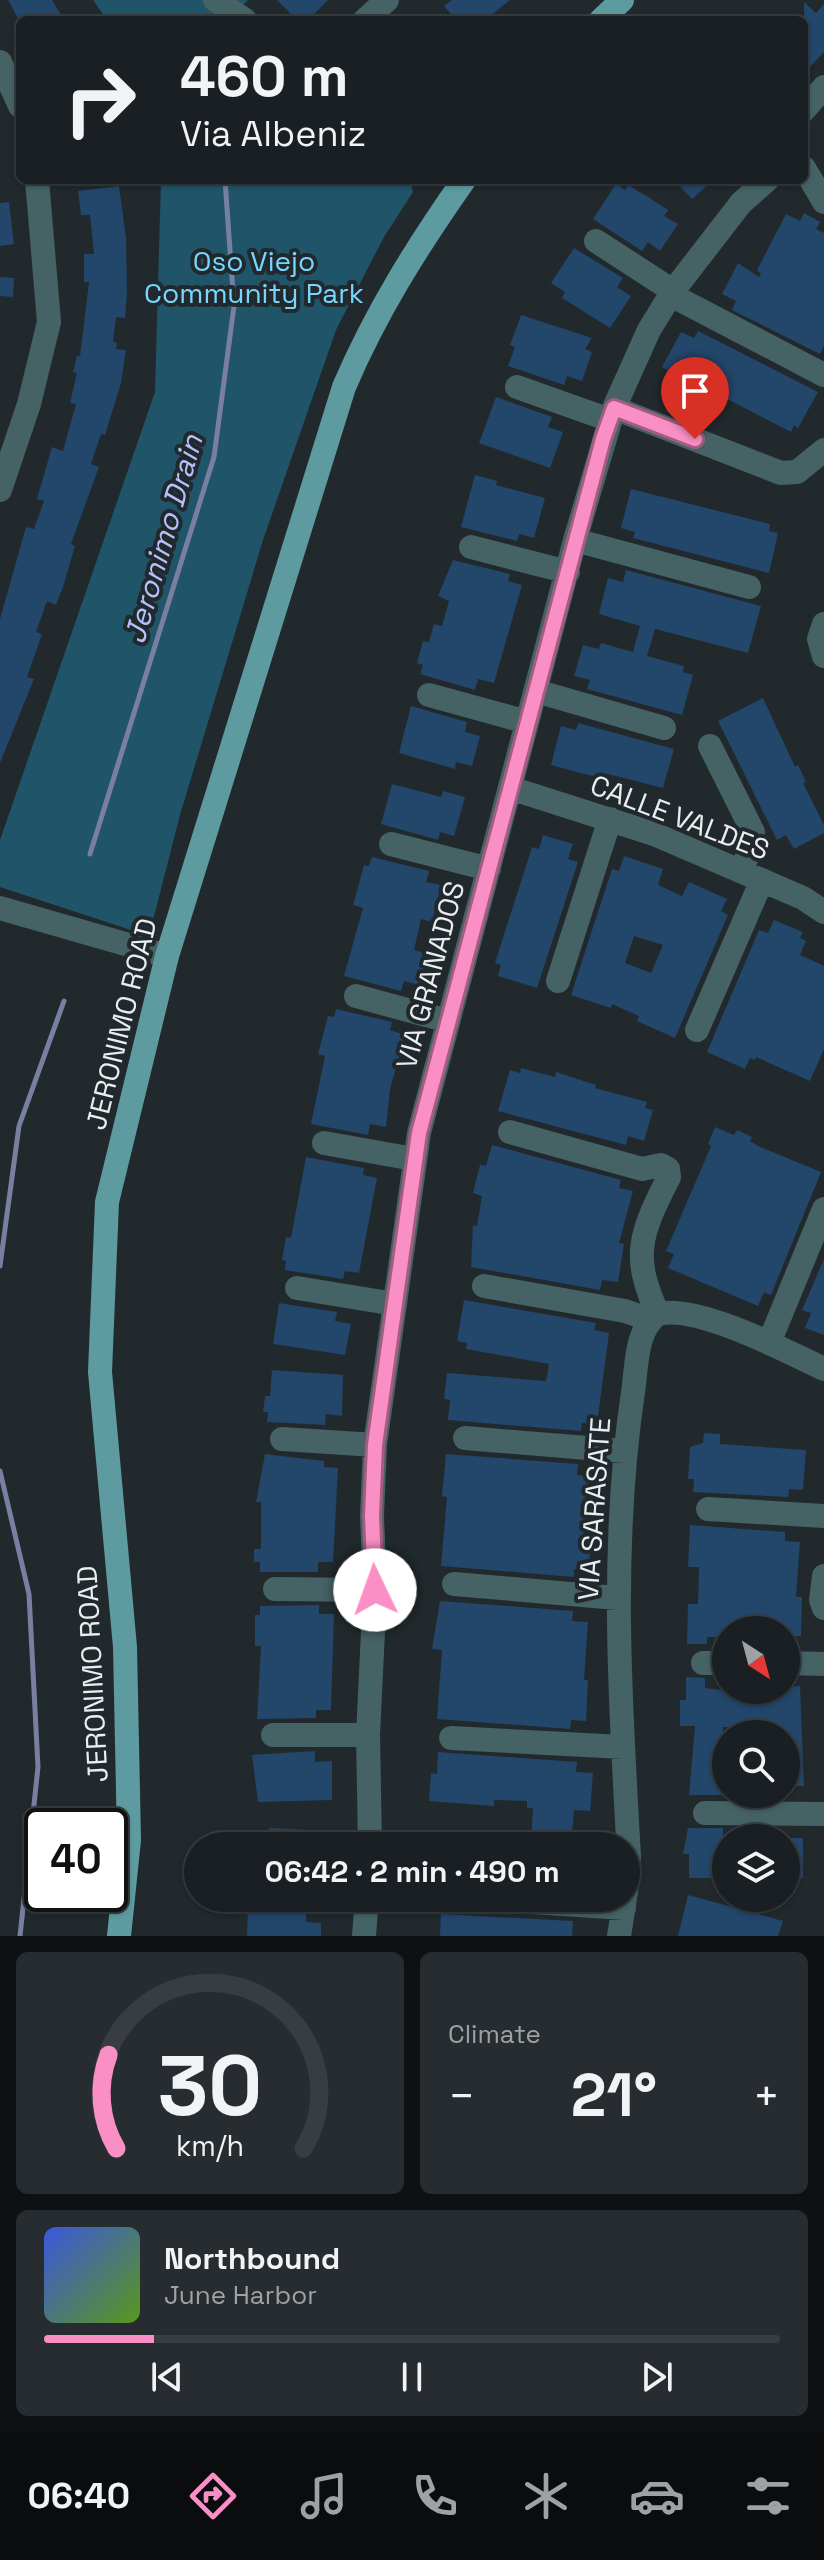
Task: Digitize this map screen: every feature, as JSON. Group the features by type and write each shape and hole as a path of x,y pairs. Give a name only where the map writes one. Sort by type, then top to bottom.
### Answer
{"main road":[{"path":"605,16 622,0"},
{"name":"JERONIMO ROAD","path":"119,1936 129,1840 125,1647 100,1372 106,1218 167,956 344,387 382,304 459,184"}],"street":[{"path":"215,0 239,16"},
{"path":"369,16 387,0"},
{"path":"0,62 16,97"},
{"path":"808,105 824,87"},
{"path":"808,175 824,202"},
{"path":"0,490 37,375 49,322 37,184"},
{"name":"VIA GRANADOS","path":"370,1832 368,1735 375,1590 372,1516 375,1445 414,1159 575,540 612,414 649,330 672,293 741,203 762,184"},
{"path":"596,241 672,293 824,375"},
{"path":"517,387 612,414 781,473 797,472 824,450"},
{"path":"575,540 749,587"},
{"path":"471,547 568,572"},
{"path":"824,624 819,639 824,656"},
{"path":"536,691 664,728"},
{"path":"429,695 527,722"},
{"path":"697,1030 752,876 753,832 710,746"},
{"name":"CALLE VALDES","path":"510,788 610,819 752,876 824,912"},
{"path":"558,981 610,819"},
{"path":"391,844 489,869"},
{"path":"0,908 167,956"},
{"path":"356,996 448,1021"},
{"path":"510,1132 642,1169 661,1165 668,1169 669,1177 639,1256 654,1317"},
{"path":"324,1143 414,1159"},
{"path":"769,1343 824,1209"},
{"path":"484,1286 654,1317 684,1312 769,1343 824,1369"},
{"path":"297,1288 395,1304"},
{"name":"VIA SARASATE","path":"628,1832 617,1598 624,1451 642,1333 654,1317"},
{"path":"465,1438 624,1451"},
{"path":"282,1439 375,1445"},
{"path":"708,1509 824,1516"},
{"path":"824,1576 821,1600 824,1608"},
{"path":"454,1584 617,1598"},
{"path":"275,1589 375,1590"},
{"path":"800,1663 824,1664"},
{"path":"273,1735 368,1735"},
{"path":"451,1738 623,1747"},
{"path":"705,1813 824,1814"},
{"path":"364,1936 366,1912"},
{"name":"VIA SARASATE","path":"619,1936 623,1912"}],"green space":[{"path":"93,0 248,0 232,16 104,16"},
{"name":"Oso Viejo Community Park","path":"161,184 411,184 413,192 384,237 336,330 263,540 180,815 149,936 0,887 0,840 155,392"}],"building":[{"path":"8,0 52,0 62,16 17,16"},
{"path":"277,0 328,0 312,16 287,16 290,13"},
{"path":"452,0 510,0 490,16 453,16 444,6"},
{"path":"804,2 816,13 824,4 824,52 808,69 808,16 804,16"},
{"path":"616,184 625,190 628,185 648,197 668,210 664,216 678,224 660,251 648,242 642,251 593,219"},
{"path":"678,184 709,184 692,199"},
{"path":"119,186 126,238 127,293 125,318 116,317 113,342 117,343 116,349 126,350 121,383 105,435 101,434 91,464 99,467 71,544 75,546 63,587 56,605 47,601 36,632 42,634 27,677 34,679 0,763 0,619 26,527 34,529 44,501 37,499 52,447 63,451 76,404 70,403 77,373 73,372 77,356 80,356 89,282 84,282 84,254 94,254 90,215 81,215 78,191"},
{"path":"9,202 14,244 0,246 0,203"},
{"path":"804,213 820,222 816,229 824,233 824,346 820,354 732,310 736,301 722,294 738,263 759,277 761,274 757,270 786,214 800,221"},
{"path":"574,248 623,278 617,287 631,296 610,328 562,298 565,292 551,283"},
{"path":"0,277 14,278 13,297 0,296"},
{"path":"521,315 592,338 585,349 592,352 582,381 567,376 564,385 508,366 515,347 510,345"},
{"path":"698,331 818,392 798,428 794,425 791,432 727,399 725,404 662,367 681,332 694,338"},
{"path":"496,397 552,417 548,427 563,432 550,468 479,443"},
{"path":"475,475 497,481 496,485 545,498 534,538 519,534 517,541 461,527"},
{"path":"631,489 770,524 769,531 778,533 769,573 633,538 635,532 621,528"},
{"path":"453,560 510,574 508,581 522,585 494,683 478,679 475,690 420,674 423,665 417,663 423,641 429,642 434,624 442,626 449,601 438,596"},
{"path":"626,570 761,606 748,653 655,629 647,656 684,666 683,672 693,675 682,715 587,689 590,680 574,676 583,645 599,649 601,643 633,652 640,626 599,614 608,578 623,582"},
{"path":"763,698 795,767 798,765 806,782 803,783 824,825 824,833 794,849 786,835 777,840 718,721"},
{"path":"411,706 467,722 465,732 480,736 472,766 456,762 455,769 399,753"},
{"path":"578,723 674,749 663,788 608,774 607,780 551,765 561,726 576,730"},
{"path":"392,784 441,797 443,791 465,797 454,836 440,832 438,840 381,824"},
{"path":"543,835 573,844 568,859 578,862 537,988 498,976 501,965 495,963 532,847 539,849"},
{"path":"624,856 663,869 658,885 682,896 689,882 727,899 721,911 728,915 675,1038 637,1021 639,1016 612,1004 611,1008 571,995 612,869 619,871","holes":["634,936 663,945 651,973 625,963"]},
{"path":"372,857 429,871 426,882 441,885 432,922 421,919 414,950 428,954 419,985 404,981 401,991 344,976 363,908 353,905 364,865 369,866"},
{"path":"774,920 803,932 800,938 806,941 800,955 824,966 824,1049 810,1081 756,1057 755,1060 750,1058 745,1069 707,1052 759,930 768,933"},
{"path":"336,1009 392,1022 390,1030 405,1035 390,1089 386,1127 370,1124 368,1135 311,1124 325,1056 318,1054 328,1016 334,1017"},
{"path":"521,1068 555,1077 556,1072 596,1085 595,1088 647,1102 645,1108 653,1110 644,1141 628,1136 626,1145 498,1111 510,1070 520,1073"},
{"path":"715,1127 734,1135 737,1130 752,1137 750,1141 758,1146 821,1172 771,1295 764,1292 758,1306 668,1268 674,1254 666,1251 711,1146 708,1144"},
{"path":"492,1145 621,1180 619,1188 633,1191 619,1243 624,1244 618,1282 602,1280 600,1290 471,1267 473,1225 477,1226 482,1196 473,1193 480,1165 486,1166"},
{"path":"306,1157 364,1168 363,1175 377,1178 359,1273 345,1271 343,1279 285,1270 286,1261 282,1260 286,1237 291,1238"},
{"path":"824,1259 824,1335 805,1328 811,1313 802,1310"},
{"path":"464,1300 596,1323 594,1330 609,1333 597,1424 582,1423 581,1431 448,1420 450,1400 444,1399 447,1373 546,1381 549,1364 466,1349 467,1343 457,1341"},
{"path":"279,1303 337,1312 335,1321 351,1324 345,1355 273,1344"},
{"path":"272,1370 343,1375 342,1416 326,1414 325,1425 267,1422 268,1412 263,1412 265,1396 270,1396"},
{"path":"704,1433 720,1434 720,1444 806,1450 803,1490 789,1489 788,1497 693,1492 694,1479 688,1479 690,1447 703,1443"},
{"path":"265,1454 324,1461 324,1467 338,1468 333,1562 318,1562 318,1572 260,1572 260,1562 254,1562 254,1549 261,1549 261,1502 256,1502"},
{"path":"446,1454 578,1464 577,1475 593,1476 589,1571 574,1569 574,1577 441,1566 447,1497 442,1496"},
{"path":"690,1525 785,1532 785,1541 800,1542 796,1597 802,1597 801,1636 800,1616 712,1616 712,1637 707,1637 707,1644 687,1644 688,1604 698,1604 699,1567 688,1567"},
{"path":"440,1601 573,1611 572,1621 588,1622 584,1680 588,1680 586,1721 571,1720 570,1729 437,1719 442,1650 432,1649"},
{"path":"319,1605 319,1614 334,1614 331,1710 316,1710 316,1718 257,1719 261,1646 255,1646 255,1615 260,1615 260,1606"},
{"path":"686,1677 705,1678 705,1688 712,1689 712,1704 800,1704 800,1686 804,1786 800,1786 800,1720 712,1720 712,1795 689,1795 695,1726 680,1726 680,1700 686,1700"},
{"path":"315,1751 315,1762 332,1761 332,1800 258,1802 252,1755"},
{"path":"438,1752 577,1762 576,1772 593,1773 590,1811 574,1810 572,1832 532,1832 533,1808 527,1808 527,1801 494,1800 494,1806 429,1801 431,1773 437,1774"},
{"path":"269,1828 327,1831 327,1832 269,1832"},
{"path":"688,1828 712,1828 712,1878 689,1878 689,1854 683,1854"},
{"path":"800,1838 803,1838 803,1878 800,1878"},
{"path":"688,1895 712,1902 712,1912 750,1912 783,1921 778,1936 678,1936"},
{"path":"248,1912 306,1912 306,1922 321,1923 321,1936 247,1936"},
{"path":"441,1914 573,1921 572,1936 440,1936"}],"waterway":[{"name":"Jeronimo Drain","path":"90,854 214,457 234,306 225,184"},
{"name":"Jeronimo Drain","path":"0,1266 19,1126 64,1001"},
{"name":"Jeronimo Drain","path":"0,1471 29,1594 38,1767 20,1936"}],"route":[{"path":"375,1590 372,1516 375,1445 381,1385 403,1257 419,1133 603,439 614,408 695,439"}]}
